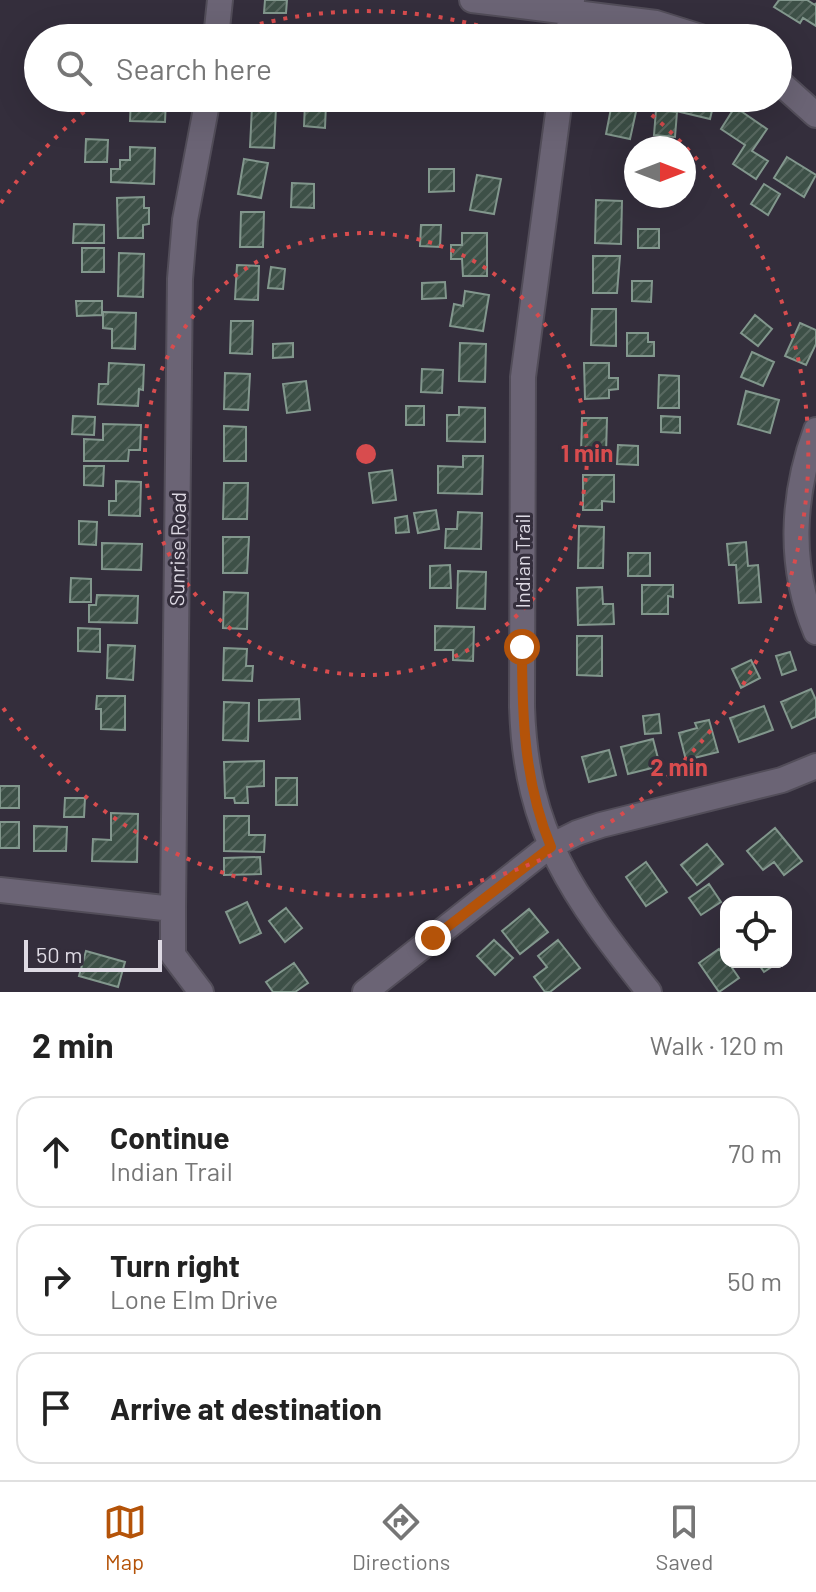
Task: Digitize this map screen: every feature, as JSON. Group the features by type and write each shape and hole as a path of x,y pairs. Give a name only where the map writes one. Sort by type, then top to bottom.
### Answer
{"street":[{"path":"217,24 220,0"},
{"path":"472,0 572,6 659,24"},
{"path":"792,94 816,115"},
{"name":"Sunrise Road","path":"201,992 173,955 173,909 180,279 185,220 205,112"},
{"name":"Indian Trail","path":"558,112 523,377 522,724 534,797 551,847 589,915 649,992"},
{"path":"816,430 800,483 796,515 801,583 816,632"},
{"path":"365,992 551,847 577,833 782,780 816,766"},
{"path":"0,890 173,909"}],"building":[{"path":"265,0 287,0 286,13 264,13"},
{"path":"779,0 816,3 816,26 803,18 800,23 774,7"},
{"path":"130,112 165,112 165,122 130,121"},
{"path":"252,112 276,112 274,148 250,147"},
{"path":"305,112 326,112 325,128 304,126"},
{"path":"610,112 636,112 631,136 606,134"},
{"path":"656,112 677,112 675,136 654,135"},
{"path":"680,112 712,112 710,119"},
{"path":"732,112 742,112 767,129 752,151 768,161 756,179 733,164 745,145 721,129"},
{"path":"86,139 108,140 107,162 85,162"},
{"path":"130,147 155,148 154,184 111,182 111,169 120,169 120,160 130,160"},
{"path":"787,157 816,175 804,197 774,178"},
{"path":"244,159 268,163 261,198 238,194"},
{"path":"429,169 454,169 454,191 429,192"},
{"path":"477,175 501,179 494,214 470,210"},
{"path":"292,183 314,184 314,208 291,207"},
{"path":"764,184 780,194 768,215 751,204"},
{"path":"144,197 144,208 149,208 149,224 143,225 143,238 118,238 117,198"},
{"path":"596,200 622,201 621,244 595,243"},
{"path":"241,212 264,212 263,247 240,247"},
{"path":"74,224 104,225 104,243 73,243"},
{"path":"421,225 441,225 440,247 420,246"},
{"path":"638,229 659,229 659,248 638,248"},
{"path":"462,233 487,233 487,276 463,276 462,259 451,259 451,245 462,245"},
{"path":"82,248 104,248 104,272 82,272"},
{"path":"119,253 144,254 143,297 118,296"},
{"path":"593,256 620,256 617,293 593,293"},
{"path":"237,265 259,266 258,300 235,299"},
{"path":"271,267 285,269 283,289 268,288"},
{"path":"632,281 652,281 651,302 632,301"},
{"path":"445,282 446,298 422,299 422,283"},
{"path":"465,291 489,295 483,331 450,326 454,304 463,306"},
{"path":"76,301 102,301 102,315 77,316"},
{"path":"592,309 616,309 616,346 591,345"},
{"path":"103,312 136,313 135,349 112,348 112,329 103,328"},
{"path":"755,315 772,329 758,346 741,333"},
{"path":"231,321 253,321 252,354 230,353"},
{"path":"800,323 816,330 816,344 806,365 785,356"},
{"path":"627,333 648,333 648,342 654,342 654,356 627,356"},
{"path":"293,343 293,357 273,358 273,344"},
{"path":"460,343 486,344 485,382 459,381"},
{"path":"752,352 774,362 763,386 741,377"},
{"path":"109,363 144,365 143,390 139,389 138,406 98,404 99,384 108,384"},
{"path":"584,363 609,363 609,378 618,378 618,389 609,390 609,398 585,399"},
{"path":"422,369 443,370 442,393 421,392"},
{"path":"225,373 250,374 248,410 224,409"},
{"path":"659,375 679,376 679,408 658,408"},
{"path":"306,381 310,410 287,413 283,384"},
{"path":"746,391 779,400 770,433 738,424"},
{"path":"406,406 424,406 424,425 406,425"},
{"path":"459,407 485,408 485,442 447,441 447,415 459,415"},
{"path":"73,416 95,417 94,435 72,434"},
{"path":"661,416 680,417 680,433 661,432"},
{"path":"582,418 607,418 606,454 581,453"},
{"path":"103,424 141,425 140,450 129,450 128,461 84,461 84,439 103,440"},
{"path":"224,426 246,427 246,461 224,461"},
{"path":"618,445 638,446 638,465 617,464"},
{"path":"463,456 483,456 482,494 438,493 438,466 463,467"},
{"path":"84,466 104,466 103,486 84,485"},
{"path":"392,470 396,500 373,503 369,473"},
{"path":"583,475 614,475 614,502 602,501 602,510 583,510"},
{"path":"116,481 141,482 140,516 109,515 109,501 116,501"},
{"path":"224,483 248,483 247,519 223,519"},
{"path":"436,510 439,529 418,533 414,513"},
{"path":"458,512 482,513 481,549 445,548 446,529 457,529"},
{"path":"407,516 409,532 396,533 395,518"},
{"path":"79,521 97,522 96,545 79,544"},
{"path":"579,526 604,527 603,568 578,568"},
{"path":"223,537 249,537 247,573 223,573"},
{"path":"746,542 748,566 758,565 761,602 739,603 736,565 729,565 727,544"},
{"path":"102,543 142,544 141,570 102,569"},
{"path":"628,553 650,553 650,576 628,576"},
{"path":"450,565 451,588 430,588 430,566"},
{"path":"458,571 486,572 485,609 457,608"},
{"path":"71,578 91,579 91,602 70,602"},
{"path":"642,585 673,585 673,597 668,596 668,614 642,614"},
{"path":"602,587 603,604 613,604 614,624 578,625 577,588"},
{"path":"224,592 248,593 247,629 223,628"},
{"path":"97,595 138,596 137,623 89,622 89,605 96,605"},
{"path":"435,626 474,627 473,661 453,660 453,650 435,650"},
{"path":"78,628 100,629 100,652 78,651"},
{"path":"577,636 602,636 602,676 577,675"},
{"path":"108,645 135,646 133,680 107,678"},
{"path":"224,648 247,649 246,666 253,666 252,681 223,680"},
{"path":"790,652 796,670 782,675 776,656"},
{"path":"751,660 760,678 741,688 732,669"},
{"path":"811,689 816,700 816,717 792,728 781,702"},
{"path":"97,696 125,696 125,730 101,729 101,709 96,709"},
{"path":"299,699 300,719 259,721 259,700"},
{"path":"224,702 249,703 248,741 223,740"},
{"path":"764,706 773,730 739,742 730,718"},
{"path":"659,714 661,733 645,734 643,716"},
{"path":"709,720 718,752 686,760 679,733 697,728 695,723"},
{"path":"653,739 660,766 628,774 621,747"},
{"path":"609,750 616,775 589,782 582,757"},
{"path":"264,761 264,786 247,787 248,803 235,803 234,798 225,798 224,762"},
{"path":"276,778 297,778 297,805 276,805"},
{"path":"0,786 19,786 19,808 0,808"},
{"path":"65,798 85,798 84,817 64,817"},
{"path":"111,813 138,814 137,862 92,861 93,839 111,840"},
{"path":"224,816 249,816 249,835 265,835 264,852 224,851"},
{"path":"0,822 19,822 19,848 0,848"},
{"path":"34,826 67,827 66,851 34,851"},
{"path":"775,828 802,861 784,875 774,862 763,870 747,851"},
{"path":"707,844 723,864 697,885 681,865"},
{"path":"260,857 261,874 224,875 224,858"},
{"path":"646,862 667,892 646,906 626,877"},
{"path":"709,884 720,903 701,915 689,898"},
{"path":"247,902 261,933 240,943 226,912"},
{"path":"286,908 302,928 285,942 269,921"},
{"path":"529,909 548,932 520,954 502,931"},
{"path":"494,940 513,958 495,975 477,956"},
{"path":"558,940 580,968 550,992 545,992 534,977 547,967 538,956"},
{"path":"719,949 720,968 732,968 739,978 719,992 699,963"},
{"path":"86,951 125,962 118,987 79,976"},
{"path":"294,963 308,983 295,992 273,992 266,982"}],"route":[{"path":"433,938 551,847 534,797 525,749 522,647"}]}
